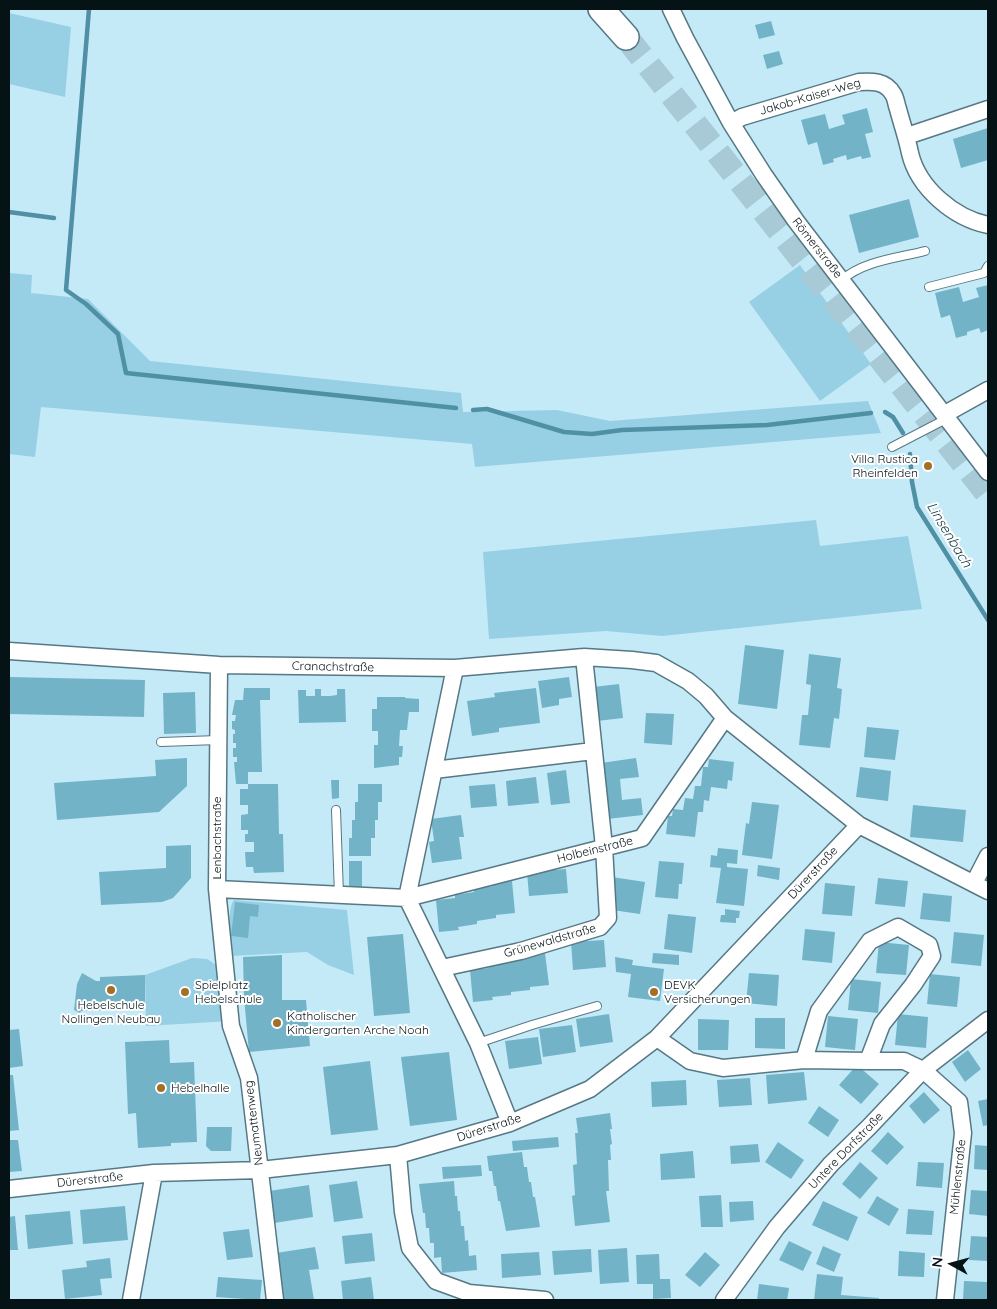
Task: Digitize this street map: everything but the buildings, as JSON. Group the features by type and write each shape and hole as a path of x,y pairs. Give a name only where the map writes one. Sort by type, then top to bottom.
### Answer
{"main road":[{"path":"601,9 626,37"}],"street":[{"name":"Römerstraße","path":"672,9 685,38 731,123 796,221 988,472"},
{"name":"Jakob-Kaiser-Weg","path":"731,123 742,117 850,84 874,81 884,85 894,94 907,136 910,156 919,174 932,192 948,208 966,218 988,225"},
{"path":"907,136 988,109"},
{"path":"946,416 988,390"},
{"name":"Cranachstraße","path":"9,651 219,665 455,668 584,657 632,660 656,664 688,681 706,696 725,718"},
{"name":"Grünewaldstraße","path":"442,968 521,951 600,927 608,918 604,848 584,657"},
{"name":"Lenbachstraße","path":"219,665 217,889 407,898"},
{"path":"455,668 407,898 478,1044 510,1123"},
{"path":"725,718 859,825 988,891"},
{"name":"Holbeinstraße","path":"407,898 642,838 725,718"},
{"path":"434,770 593,751"},
{"name":"Dürerstraße","path":"9,1189 154,1173 260,1170 398,1155 510,1123 590,1089 657,1038 859,825"},
{"path":"974,883 988,856"},
{"name":"Neumattenweg","path":"217,889 231,1026 249,1078 276,1300"},
{"path":"804,1060 819,1011 870,941 898,927 929,945 932,956 882,1024 868,1061"},
{"name":"Untere Dorfstraße","path":"724,1300 777,1227 831,1164 869,1128 923,1070 988,1020"},
{"path":"657,1038 690,1061 723,1068 804,1060 904,1061 923,1070"},
{"name":"Mühlenstraße","path":"923,1070 959,1102 963,1134 945,1300"},
{"path":"398,1155 403,1212 410,1248 436,1281 470,1293 545,1300"},
{"path":"131,1300 154,1173"}],"lane":[{"path":"842,280 851,272 864,267 925,251"},
{"path":"930,287 984,272 988,266"},
{"path":"892,448 946,416"},
{"path":"161,742 218,740"},
{"path":"336,810 339,895"},
{"path":"478,1044 598,1006"}],"shaded area":[{"path":"9,13 71,27 65,97 9,84"},
{"path":"800,265 871,364 820,401 749,302"},
{"path":"9,273 32,275 31,293 88,299 150,361 461,393 463,412 557,410 610,421 868,401 881,433 475,467 472,444 41,407 35,457 9,454"},
{"path":"816,520 820,546 908,536 922,609 662,636 606,631 489,639 483,552"},
{"path":"234,900 347,910 354,975 328,965 307,952 232,956 230,911"},
{"name":"Spielplatz Hebelschule","path":"192,958 207,959 221,968 231,1021 146,1026 145,975"}],"waterway":[{"path":"89,9 66,290 86,304 118,334 126,373 456,408"},
{"path":"9,212 54,218"},
{"path":"473,410 487,409 564,432 592,434 622,430 767,425 871,413"},
{"path":"885,412 893,417 903,433"},
{"name":"Linsenbach","path":"910,454 912,482 917,507 988,620"}],"tunnel":[{"path":"626,37 988,494"}],"place":[{"name":"Villa Rustica Rheinfelden","path":"928,466"},
{"name":"Hebelschule Nollingen Neubau","path":"111,990"},
{"name":"Spielplatz Hebelschule","path":"185,992"},
{"name":"DEVK Versicherungen","path":"654,992"},
{"name":"Katholischer Kindergarten Arche Noah","path":"277,1023"},
{"name":"Hebelhalle","path":"161,1088"}]}
